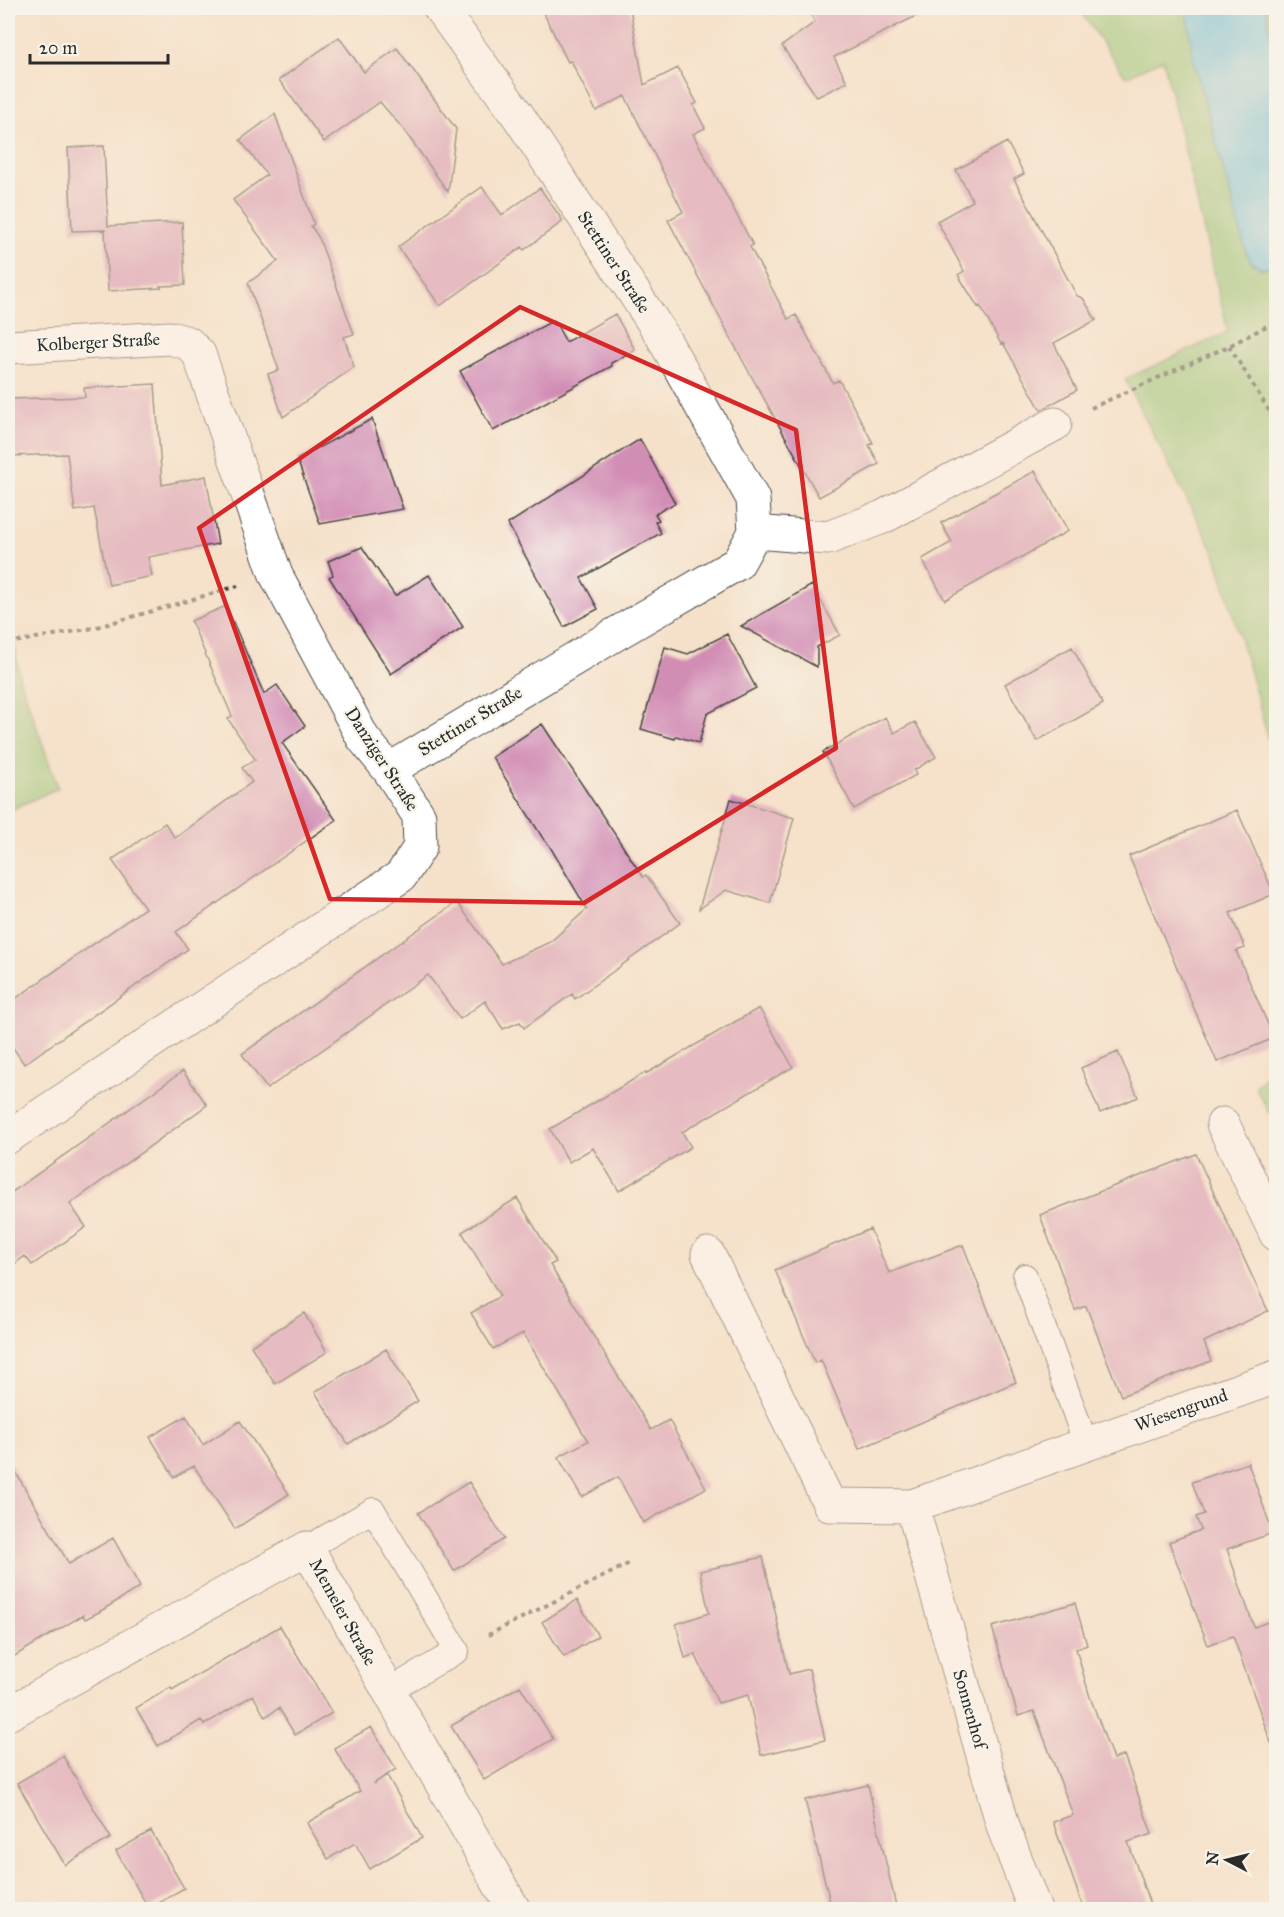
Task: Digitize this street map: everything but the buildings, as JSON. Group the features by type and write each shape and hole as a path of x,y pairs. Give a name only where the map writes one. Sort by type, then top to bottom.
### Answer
{"street":[{"name":"Stettiner Straße","path":"389,770 738,563 755,532 753,499 661,334 519,117 440,8"},
{"name":"Kolberger Straße","path":"8,347 170,338 188,343"},
{"name":"Danziger Straße","path":"8,1137 401,876 420,847 419,816 389,770 363,738 276,575 199,354 188,343"},
{"path":"755,532 828,538 883,517 1055,424"},
{"path":"1223,1124 1276,1234"},
{"path":"708,1254 830,1505 912,1506 1086,1444"},
{"name":"Wiesengrund","path":"1086,1444 1276,1377"},
{"name":"Sonnenhof","path":"912,1506 1004,1829 1035,1910"},
{"name":"Memeler Straße","path":"8,1714 307,1548 514,1910"}],"lane":[{"path":"1024,1276 1086,1444"},
{"path":"307,1548 374,1510 457,1651 387,1691"}],"path":[{"path":"1055,424 1229,346 1276,321"},
{"path":"1229,346 1276,422"},
{"path":"8,643 94,628 276,575"},
{"path":"457,1651 632,1562"}],"highlighted area":[{"path":"520,307 796,430 836,748 584,903 330,899 199,528"}],"green space":[{"path":"1078,8 1276,8 1276,341 1263,349 1276,372 1276,772 1258,700 1216,556 1125,379 1228,332 1163,59 1126,77"},
{"path":"8,608 20,679 58,788 8,811"},
{"path":"1276,1064 1276,1109 1269,1113 1255,1087"}],"water":[{"path":"1187,8 1266,8 1276,68 1276,264 1262,269 1252,263 1246,252 1193,59"}]}
